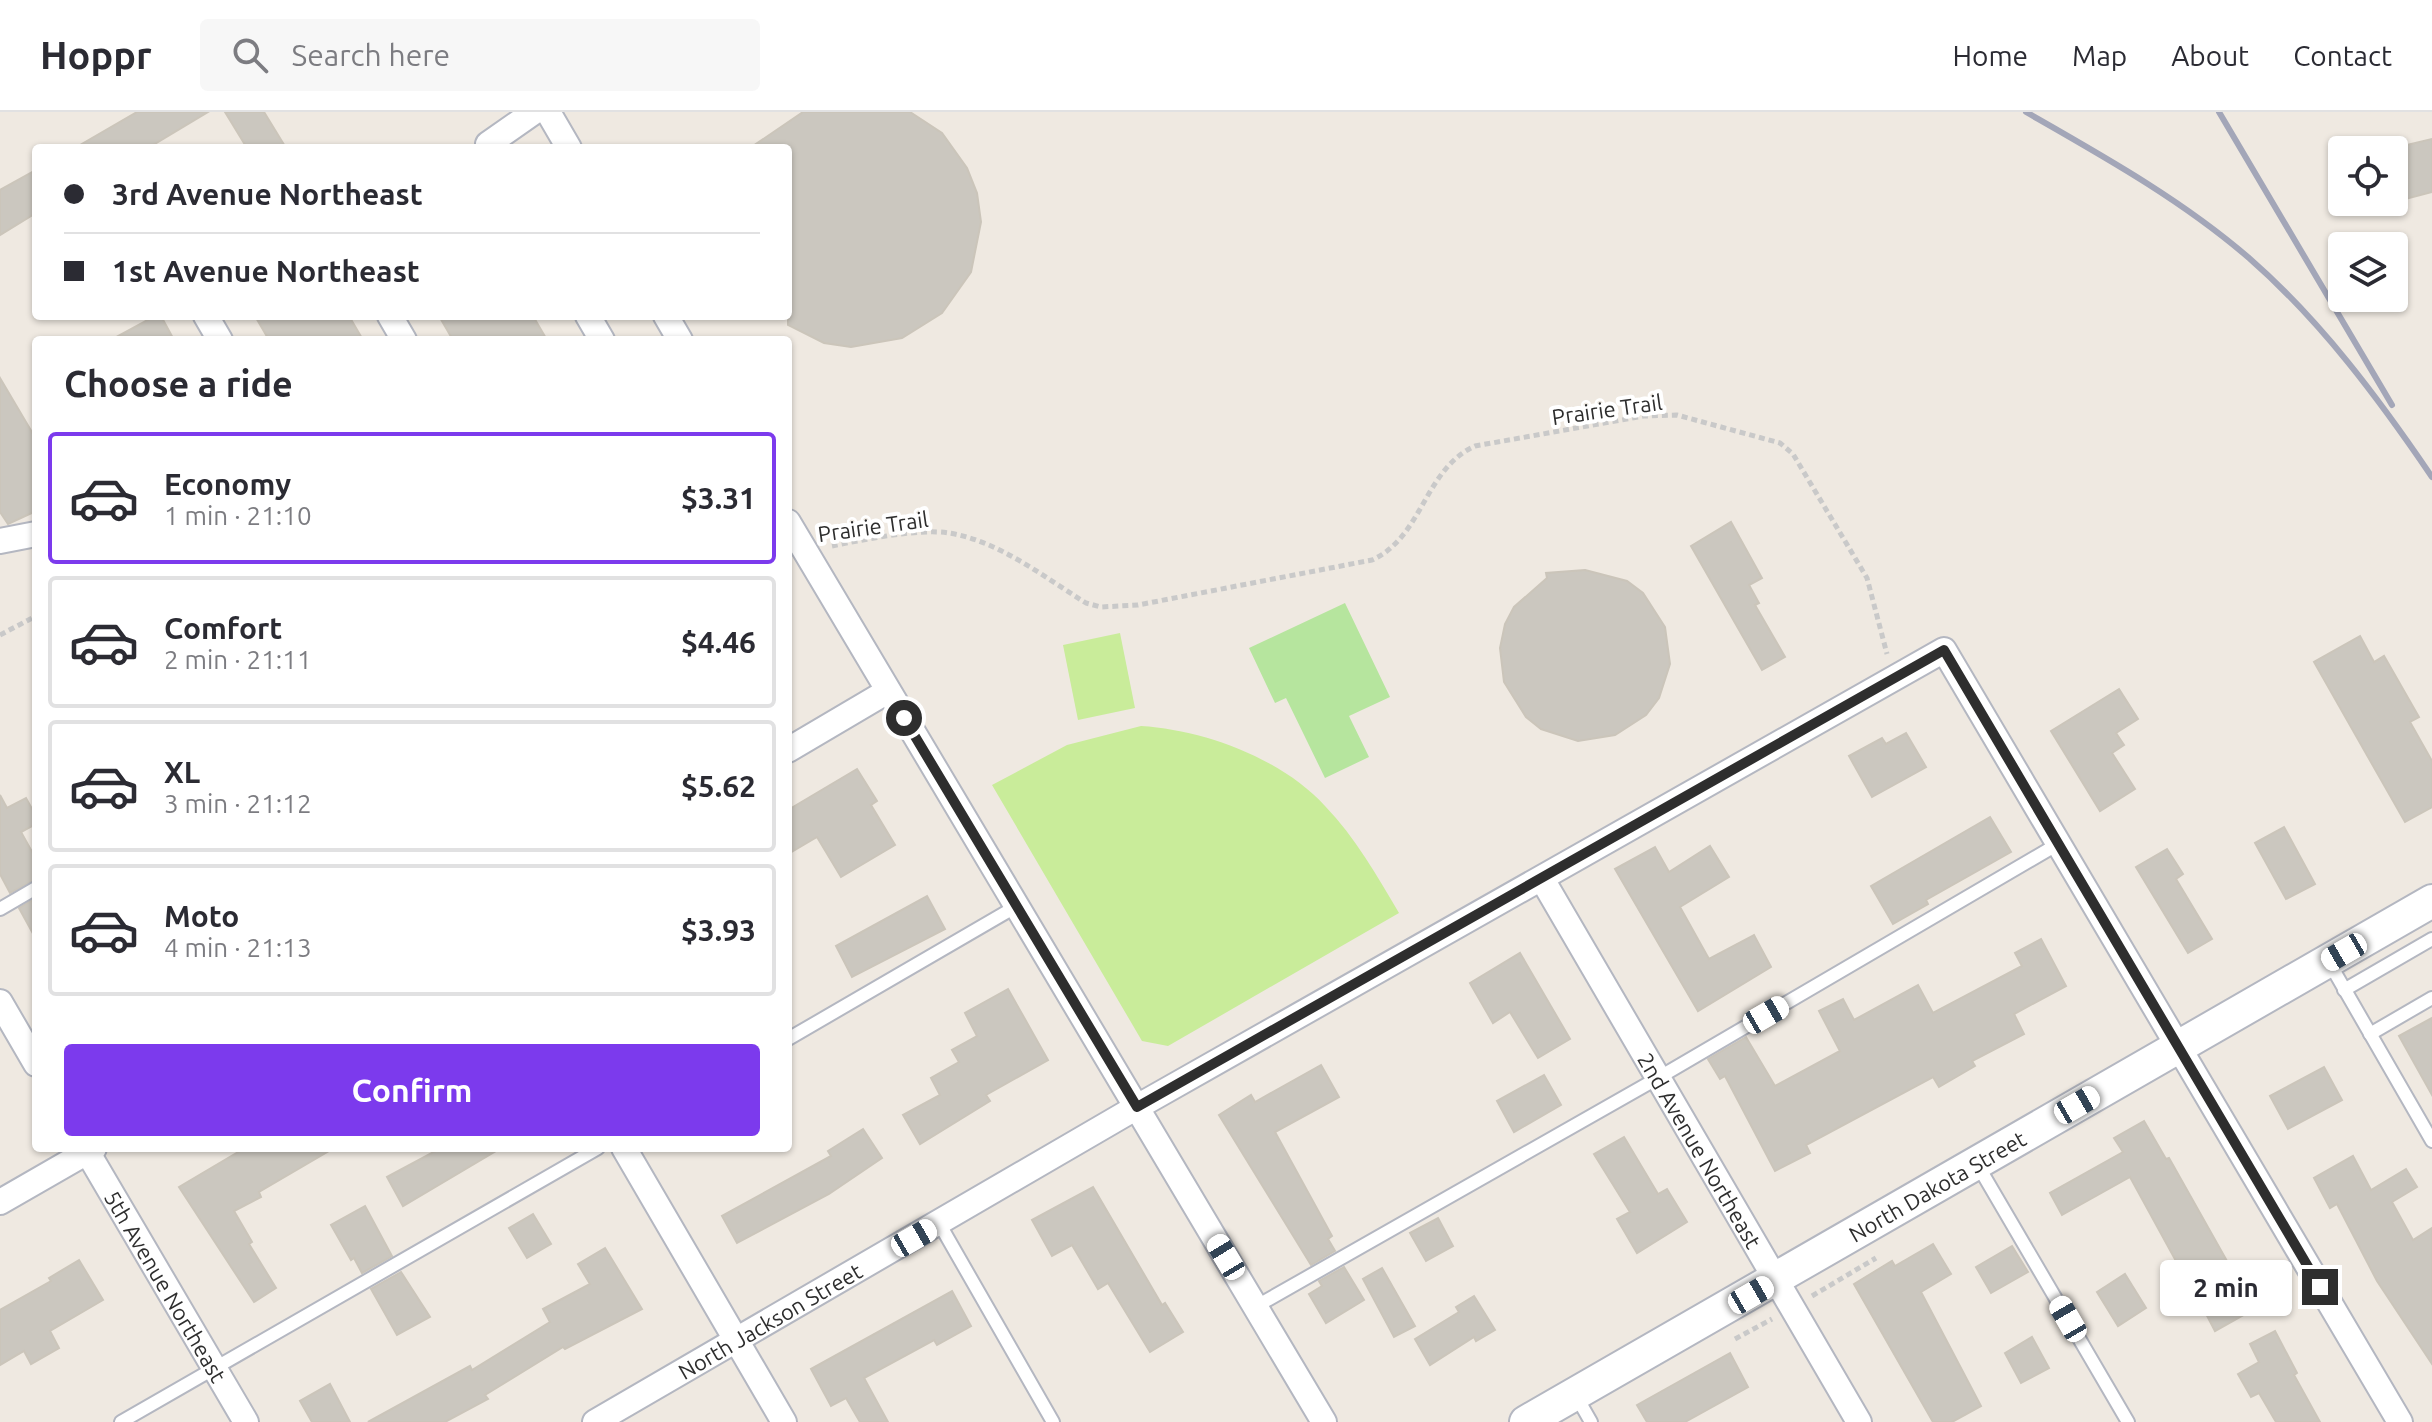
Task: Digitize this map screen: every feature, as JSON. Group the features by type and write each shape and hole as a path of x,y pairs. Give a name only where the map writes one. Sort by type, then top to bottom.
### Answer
{"street":[{"path":"488,144 534,112"},
{"path":"548,112 567,144"},
{"path":"792,529 1324,1422"},
{"path":"0,541 32,535"},
{"name":"North Jackson Street","path":"595,1422 1137,1107 1944,650 2058,844"},
{"path":"792,748 888,691"},
{"path":"2058,844 2400,1422"},
{"name":"2nd Avenue Northeast","path":"1542,879 1859,1422"},
{"name":"North Dakota Street","path":"1526,1422 2432,901"},
{"path":"0,1002 32,1057"},
{"path":"0,1202 84,1152"},
{"name":"5th Avenue Northeast","path":"91,1152 246,1422"},
{"path":"626,1152 784,1422"}],"lane":[{"path":"1255,1307 1658,1078 2058,844"},
{"path":"0,909 32,890"},
{"path":"792,1037 1017,906"},
{"path":"2344,990 2432,939"},
{"path":"2359,943 2376,971"},
{"path":"2328,961 2432,1141"},
{"path":"2370,1034 2432,998"},
{"path":"121,1422 591,1152"},
{"path":"1977,1164 2128,1422"},
{"path":"939,1223 1053,1422"},
{"path":"1575,1394 1591,1422"}],"path":[{"name":"Prairie Trail","path":"805,551 871,538 948,532 1005,553 1086,603 1101,607 1138,605 1372,560 1388,552 1403,536 1441,471 1456,454 1475,446 1644,416 1677,415 1780,443 1793,454 1867,578 1885,651 1897,676"},
{"path":"0,635 32,618"}],"green space":[{"path":"1345,603 1390,697 1349,716 1369,757 1325,778 1286,698 1275,703 1249,648"},
{"path":"1120,633 1135,708 1078,720 1063,645"},
{"path":"1141,726 1215,740 1287,774 1325,806 1346,831 1399,913 1168,1046 1142,1041 992,785 1067,745"}],"building":[{"path":"137,112 208,112 155,144 82,144"},
{"path":"225,112 264,112 284,144 245,144"},
{"path":"803,112 910,112 942,133 967,168 977,193 981,222 971,272 942,313 902,338 851,347 824,343 788,325 788,320 792,320 792,144 756,144"},
{"path":"2432,139 2432,192 2408,198 2408,145"},
{"path":"32,172 32,215 0,235 0,190"},
{"path":"148,320 163,320 172,336 118,336"},
{"path":"257,320 351,320 361,336 267,336"},
{"path":"441,320 535,320 545,336 451,336"},
{"path":"0,378 32,432 32,513 8,524 0,512"},
{"path":"1731,522 1762,578 1749,585 1759,603 1755,605 1785,657 1762,670 1691,546"},
{"path":"1585,570 1627,581 1643,593 1665,627 1670,664 1659,698 1646,715 1615,735 1578,741 1541,729 1526,717 1504,682 1500,648 1505,624 1514,607 1547,578 1546,573"},
{"path":"2360,636 2374,662 2384,656 2419,717 2410,722 2432,761 2432,807 2405,822 2314,662"},
{"path":"2119,689 2138,719 2116,733 2124,745 2112,753 2135,789 2100,811 2051,731"},
{"path":"1906,733 1926,767 1872,797 1849,756 1882,738 1886,744"},
{"path":"857,769 877,801 871,805 895,845 841,877 817,837 792,852 792,808"},
{"path":"0,795 7,808 26,798 32,809 32,826 21,832 32,852 32,881 10,893 0,874"},
{"path":"1990,817 2011,852 1926,900 1928,904 1893,924 1871,886"},
{"path":"2284,827 2315,884 2286,899 2255,843"},
{"path":"1710,846 1729,877 1680,907 1709,959 1754,935 1771,967 1698,1011 1615,869 1655,847 1669,872"},
{"path":"2167,849 2183,874 2176,879 2212,939 2188,953 2136,867"},
{"path":"927,896 945,929 852,977 836,946"},
{"path":"32,900 32,932 19,908"},
{"path":"2041,939 2066,986 2014,1014 2024,1034 1972,1061 1975,1066 1939,1087 1933,1077 1806,1145 1810,1153 1775,1171 1725,1076 1720,1079 1708,1059 1746,1037 1775,1086 1840,1051 1819,1011 1843,999 1854,1020 1918,985 1933,1013 2022,966 2015,953"},
{"path":"1520,953 1570,1039 1538,1058 1510,1012 1493,1023 1470,983"},
{"path":"1008,989 1048,1060 986,1095 990,1101 920,1144 903,1115 940,1095 931,1078 959,1062 952,1050 977,1036 965,1013"},
{"path":"2432,1018 2432,1095 2399,1036"},
{"path":"1321,1065 1339,1097 1275,1132 1332,1236 1328,1239 1335,1251 1311,1265 1219,1115 1251,1095 1255,1102"},
{"path":"2324,1067 2342,1100 2288,1129 2270,1096"},
{"path":"1544,1075 1561,1105 1514,1132 1497,1101"},
{"path":"2144,1121 2166,1159 2169,1158 2254,1309 2215,1331 2204,1310 2214,1305 2192,1266 2182,1272 2130,1177 2062,1215 2050,1193 2123,1152 2114,1138"},
{"path":"863,1129 882,1158 829,1194 737,1243 722,1216 831,1156 828,1151"},
{"path":"1624,1137 1658,1194 1667,1189 1687,1222 1637,1253 1617,1219 1630,1212 1594,1154"},
{"path":"238,1152 327,1152 259,1192 261,1197 234,1211 252,1242 249,1244 276,1288 254,1302 179,1187"},
{"path":"434,1152 494,1152 403,1206 387,1177"},
{"path":"2353,1156 2371,1190 2406,1169 2417,1187 2392,1202 2413,1240 2432,1228 2432,1364 2377,1281 2337,1204 2330,1208 2314,1178"},
{"path":"1093,1187 1162,1305 1165,1303 1183,1332 1150,1352 1108,1283 1098,1289 1072,1245 1052,1256 1032,1220"},
{"path":"365,1206 392,1256 362,1273 331,1225"},
{"path":"533,1214 551,1244 527,1258 509,1228"},
{"path":"1438,1218 1453,1246 1426,1261 1410,1233"},
{"path":"1933,1244 1951,1274 1921,1292 1981,1406 1952,1422 1933,1422 1854,1284 1892,1261 1895,1266"},
{"path":"2012,1246 2028,1272 1991,1293 1976,1267"},
{"path":"605,1248 642,1309 565,1349 563,1347 485,1395 488,1399 445,1422 368,1422 470,1366 472,1370 550,1322 543,1309 590,1284 578,1264"},
{"path":"79,1260 103,1300 50,1331 59,1348 31,1364 24,1351 0,1365 0,1310 51,1281 49,1278"},
{"path":"1344,1267 1364,1300 1326,1323 1309,1294 1322,1286 1319,1281"},
{"path":"1382,1268 1415,1326 1394,1337 1363,1279"},
{"path":"401,1272 430,1317 397,1335 371,1289"},
{"path":"2125,1274 2146,1308 2118,1326 2097,1292"},
{"path":"952,1291 971,1326 937,1345 934,1340 864,1378 888,1422 860,1422 846,1398 831,1406 811,1369"},
{"path":"1474,1296 1495,1330 1476,1341 1474,1337 1430,1365 1415,1339 1459,1312 1456,1307"},
{"path":"2275,1331 2297,1373 2294,1375 2320,1422 2276,1422 2259,1393 2251,1397 2238,1374 2259,1362 2250,1344"},
{"path":"2032,1337 2049,1368 2021,1383 2005,1353"},
{"path":"1730,1353 1748,1387 1685,1422 1647,1422 1637,1405"},
{"path":"330,1384 350,1422 312,1422 300,1401"}],"railway":[{"path":"2026,112 2169,198 2249,258 2325,334 2432,477"},
{"path":"2219,112 2392,405"}],"route":[{"path":"904,718 1137,1107 1944,650 2320,1287"}]}
